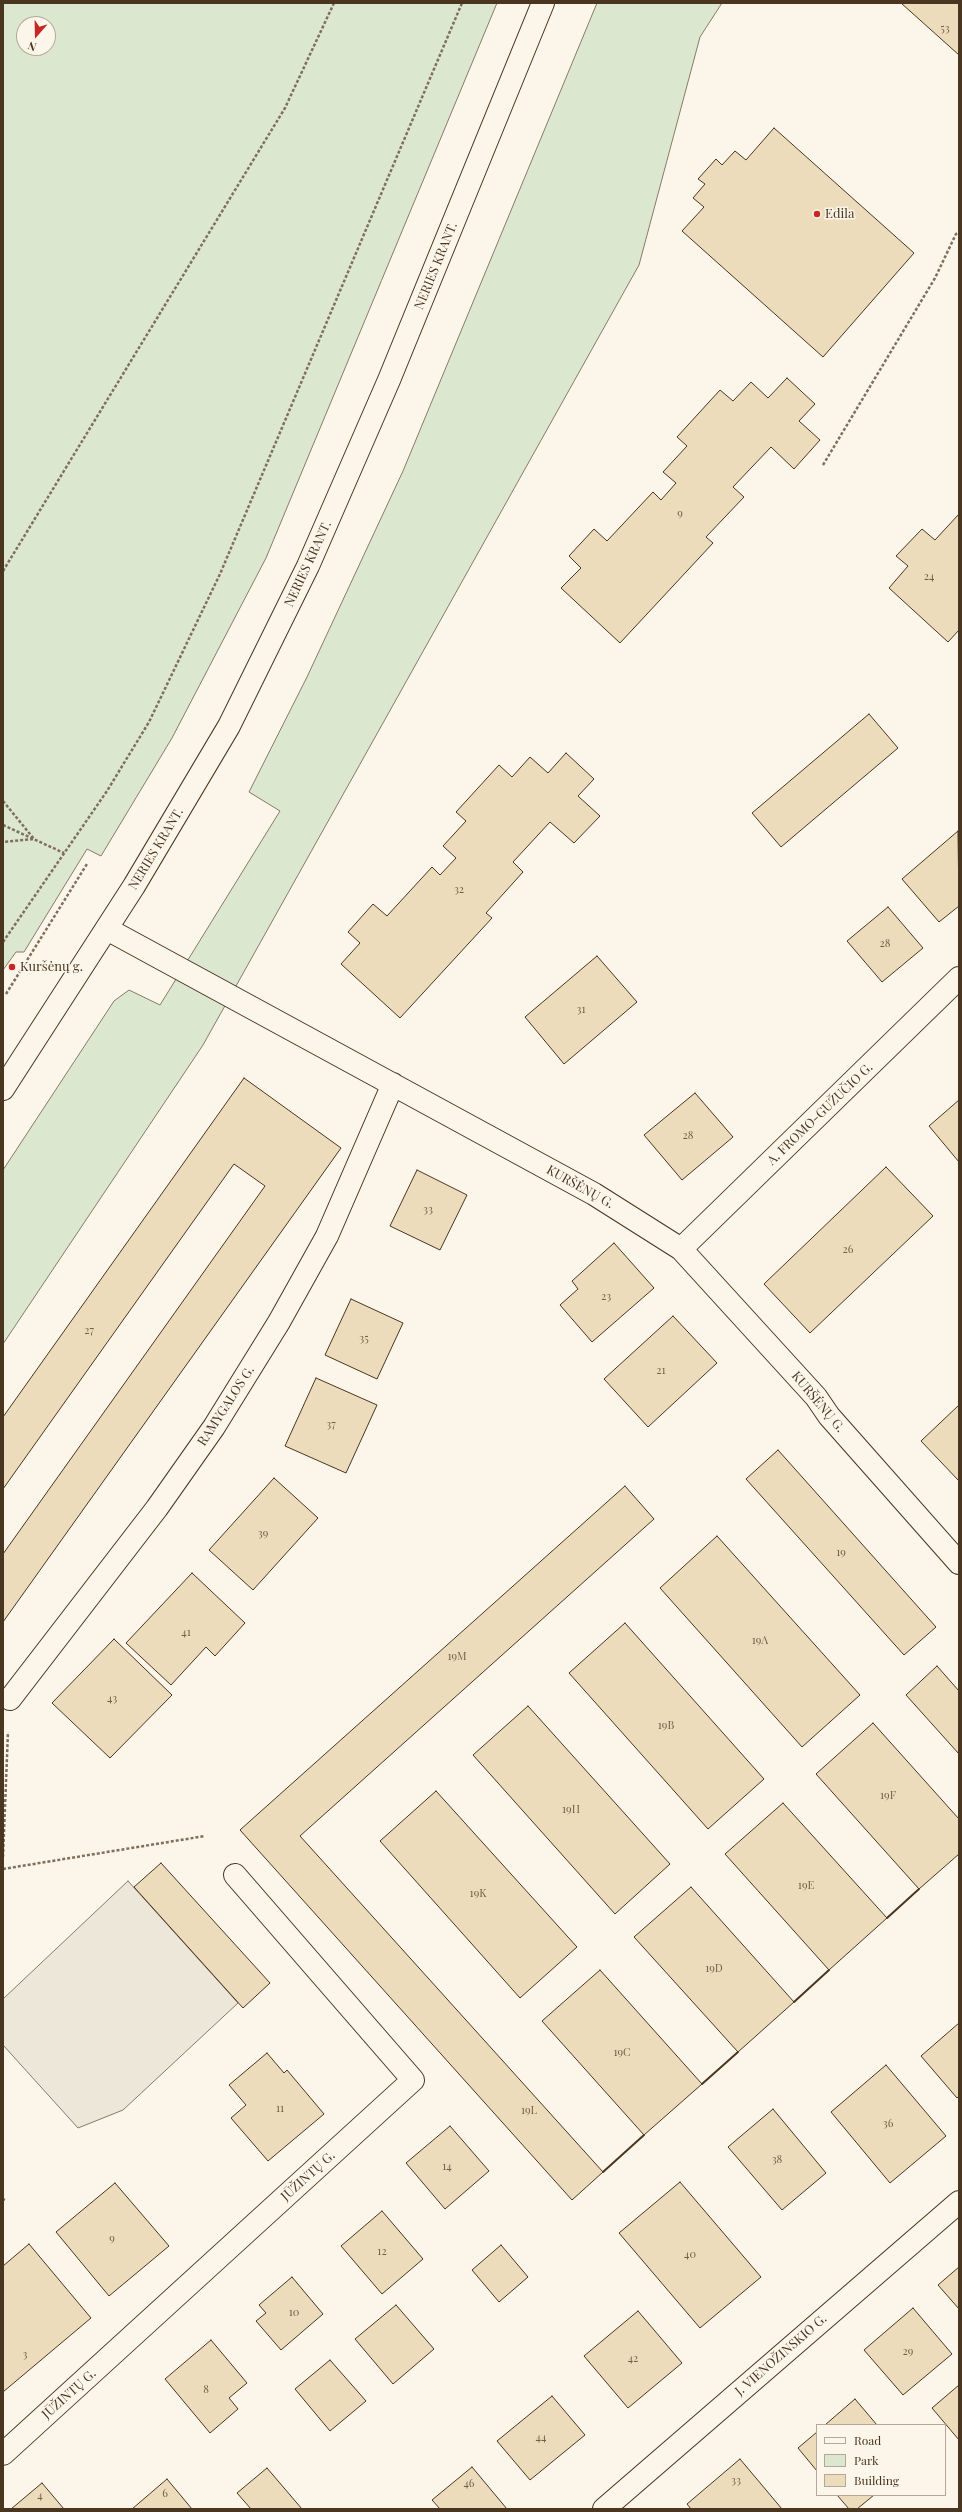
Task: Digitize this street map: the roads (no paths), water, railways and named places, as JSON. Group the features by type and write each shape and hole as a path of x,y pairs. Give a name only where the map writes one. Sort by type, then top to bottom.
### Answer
{"street":[{"name":"NERIES KRANT.","path":"3,1089 107,929 229,726 308,566 389,380 543,3"},
{"name":"KURŠĖNŲ G.","path":"107,929 594,1194 681,1249 816,1397 829,1416 959,1563"},
{"name":"A. FROMO-GUŽUČIO G.","path":"681,1249 959,978"},
{"name":"RAMYGALOS G.","path":"10,1699 157,1508 214,1427 275,1329 327,1236 393,1084"},
{"name":"JŪŽINTŲ G.","path":"3,2454 413,2080 235,1875"},
{"name":"J. VIENOŽINSKIO G.","path":"604,2509 959,2202"}],"place":[{"name":"Edila","path":"817,214"},
{"name":"Kuršėnų g.","path":"12,967"}]}
